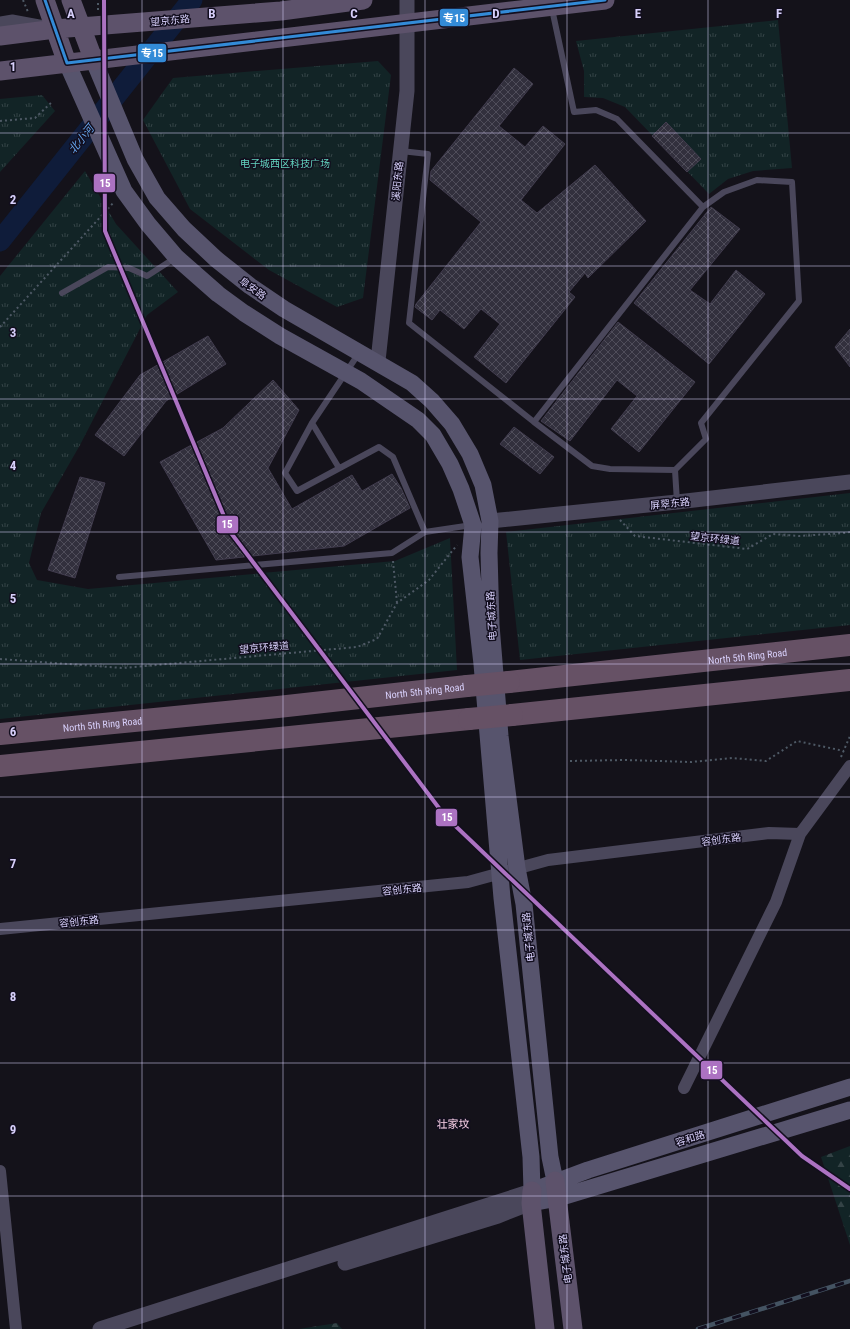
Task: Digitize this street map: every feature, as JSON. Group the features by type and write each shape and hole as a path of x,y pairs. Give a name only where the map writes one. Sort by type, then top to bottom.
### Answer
{"highway":[{"name":"North 5th Ring Road","path":"0,734 278,708 850,645"},
{"path":"0,766 850,680"},
{"path":"0,777 47,761"}],"main road":[{"path":"45,0 67,63 86,103 107,156 124,191 148,224 176,257 218,294 244,313 280,336 361,381 418,420 433,435 482,523"},
{"name":"阜安路","path":"71,0 80,27 100,59 127,140 157,198 184,229 216,259 250,286 284,309 378,361 412,383 432,401 452,424 470,454 483,485 482,523"},
{"name":"望京东路","path":"0,36 55,29 281,11 363,0"},
{"path":"0,72 193,47 605,0"},
{"name":"电子城东路","path":"482,523 489,553 491,625 509,870 502,898 531,1157 532,1197 545,1329"},
{"name":"电子城东路","path":"509,870 524,904 530,948 550,1157 556,1189 574,1329"},
{"name":"容和路","path":"532,1197 850,1087"},
{"name":"容和路","path":"556,1189 850,1110"}],"street":[{"name":"溪阳东路","path":"378,361 407,91 407,0"},
{"path":"0,24 13,22 55,29"},
{"name":"屏翠东路","path":"482,523 850,482"},
{"path":"684,1088 776,902 800,834 850,766"},
{"name":"容创东路","path":"0,929 468,882 548,860 762,834 800,834"},
{"path":"0,1171 16,1329"},
{"path":"100,1329 532,1197"},
{"path":"128,1329 490,1218 532,1197"}],"lane":[{"path":"551,6 574,112 596,110 617,119 703,207"},
{"path":"401,151 428,154 409,323 534,422 592,466 610,470 675,470 706,439 702,423 799,301 792,182 757,180 724,192 703,207 534,422"},
{"path":"62,293 108,268 129,268 147,276 176,257"},
{"path":"360,352 345,372 312,423 285,473 297,491 379,447 394,457 425,532"},
{"path":"312,423 339,468"},
{"path":"675,470 677,502"},
{"path":"119,577 392,554 425,532 482,523"}],"path":[{"path":"0,121 35,118 52,101"},
{"path":"0,327 124,191"},
{"name":"望京环绿道","path":"609,509 636,536 724,547 747,549 773,534 799,536 850,532"},
{"name":"望京环绿道","path":"0,658 123,668 357,647 377,639 396,603 428,580 458,544"},
{"path":"392,554 396,603"},
{"path":"570,762 625,760 690,762 732,758 766,761 798,741 844,751"}],"green space":[{"path":"778,20 792,168 753,171 728,179 709,194 625,107 603,98 584,97 584,71 576,41"},
{"name":"电子城西区科技广场","path":"378,61 391,75 363,298 337,307 269,270 190,209 143,120 173,78"},
{"path":"42,95 55,111 0,172 0,99"},
{"path":"85,171 116,224 178,292 147,315 80,445 41,513 29,563 37,580 88,589 395,561 450,538 457,670 0,719 0,276"},
{"path":"850,493 850,625 520,660 506,532"},
{"path":"850,1146 850,1245 821,1157"},
{"path":"337,1323 342,1329 299,1329"}],"building":[{"path":"514,68 533,84 499,126 525,147 543,126 565,144 521,200 537,213 595,165 646,221 588,278 585,273 569,292 575,297 506,383 474,357 500,324 481,309 464,329 440,310 432,320 415,307 481,222 430,180 431,171"},
{"path":"666,122 701,159 687,172 652,136"},
{"path":"711,207 740,229 690,290 710,304 736,270 765,294 709,364 634,303"},
{"path":"618,322 695,382 639,452 611,429 637,396 617,380 570,441 541,421"},
{"path":"850,329 850,367 835,347"},
{"path":"208,336 226,364 166,401 124,456 95,435 140,375"},
{"path":"273,380 299,410 268,468 292,509 352,475 362,491 392,474 401,488 410,508 344,546 216,560 160,462 223,428"},
{"path":"514,427 554,457 540,474 500,444"},
{"path":"80,477 105,483 75,578 48,570"}],"waterway":[{"name":"北小河","path":"0,241 192,0"}],"railway":[{"path":"698,1329 850,1281"}],"transit line":[{"name":"专15","path":"45,0 67,63 605,0"},
{"name":"15","path":"104,0 105,231 231,533 445,816 802,1156 850,1189"}],"district":[{"name":"壮家坟","path":"453,1124"}]}
